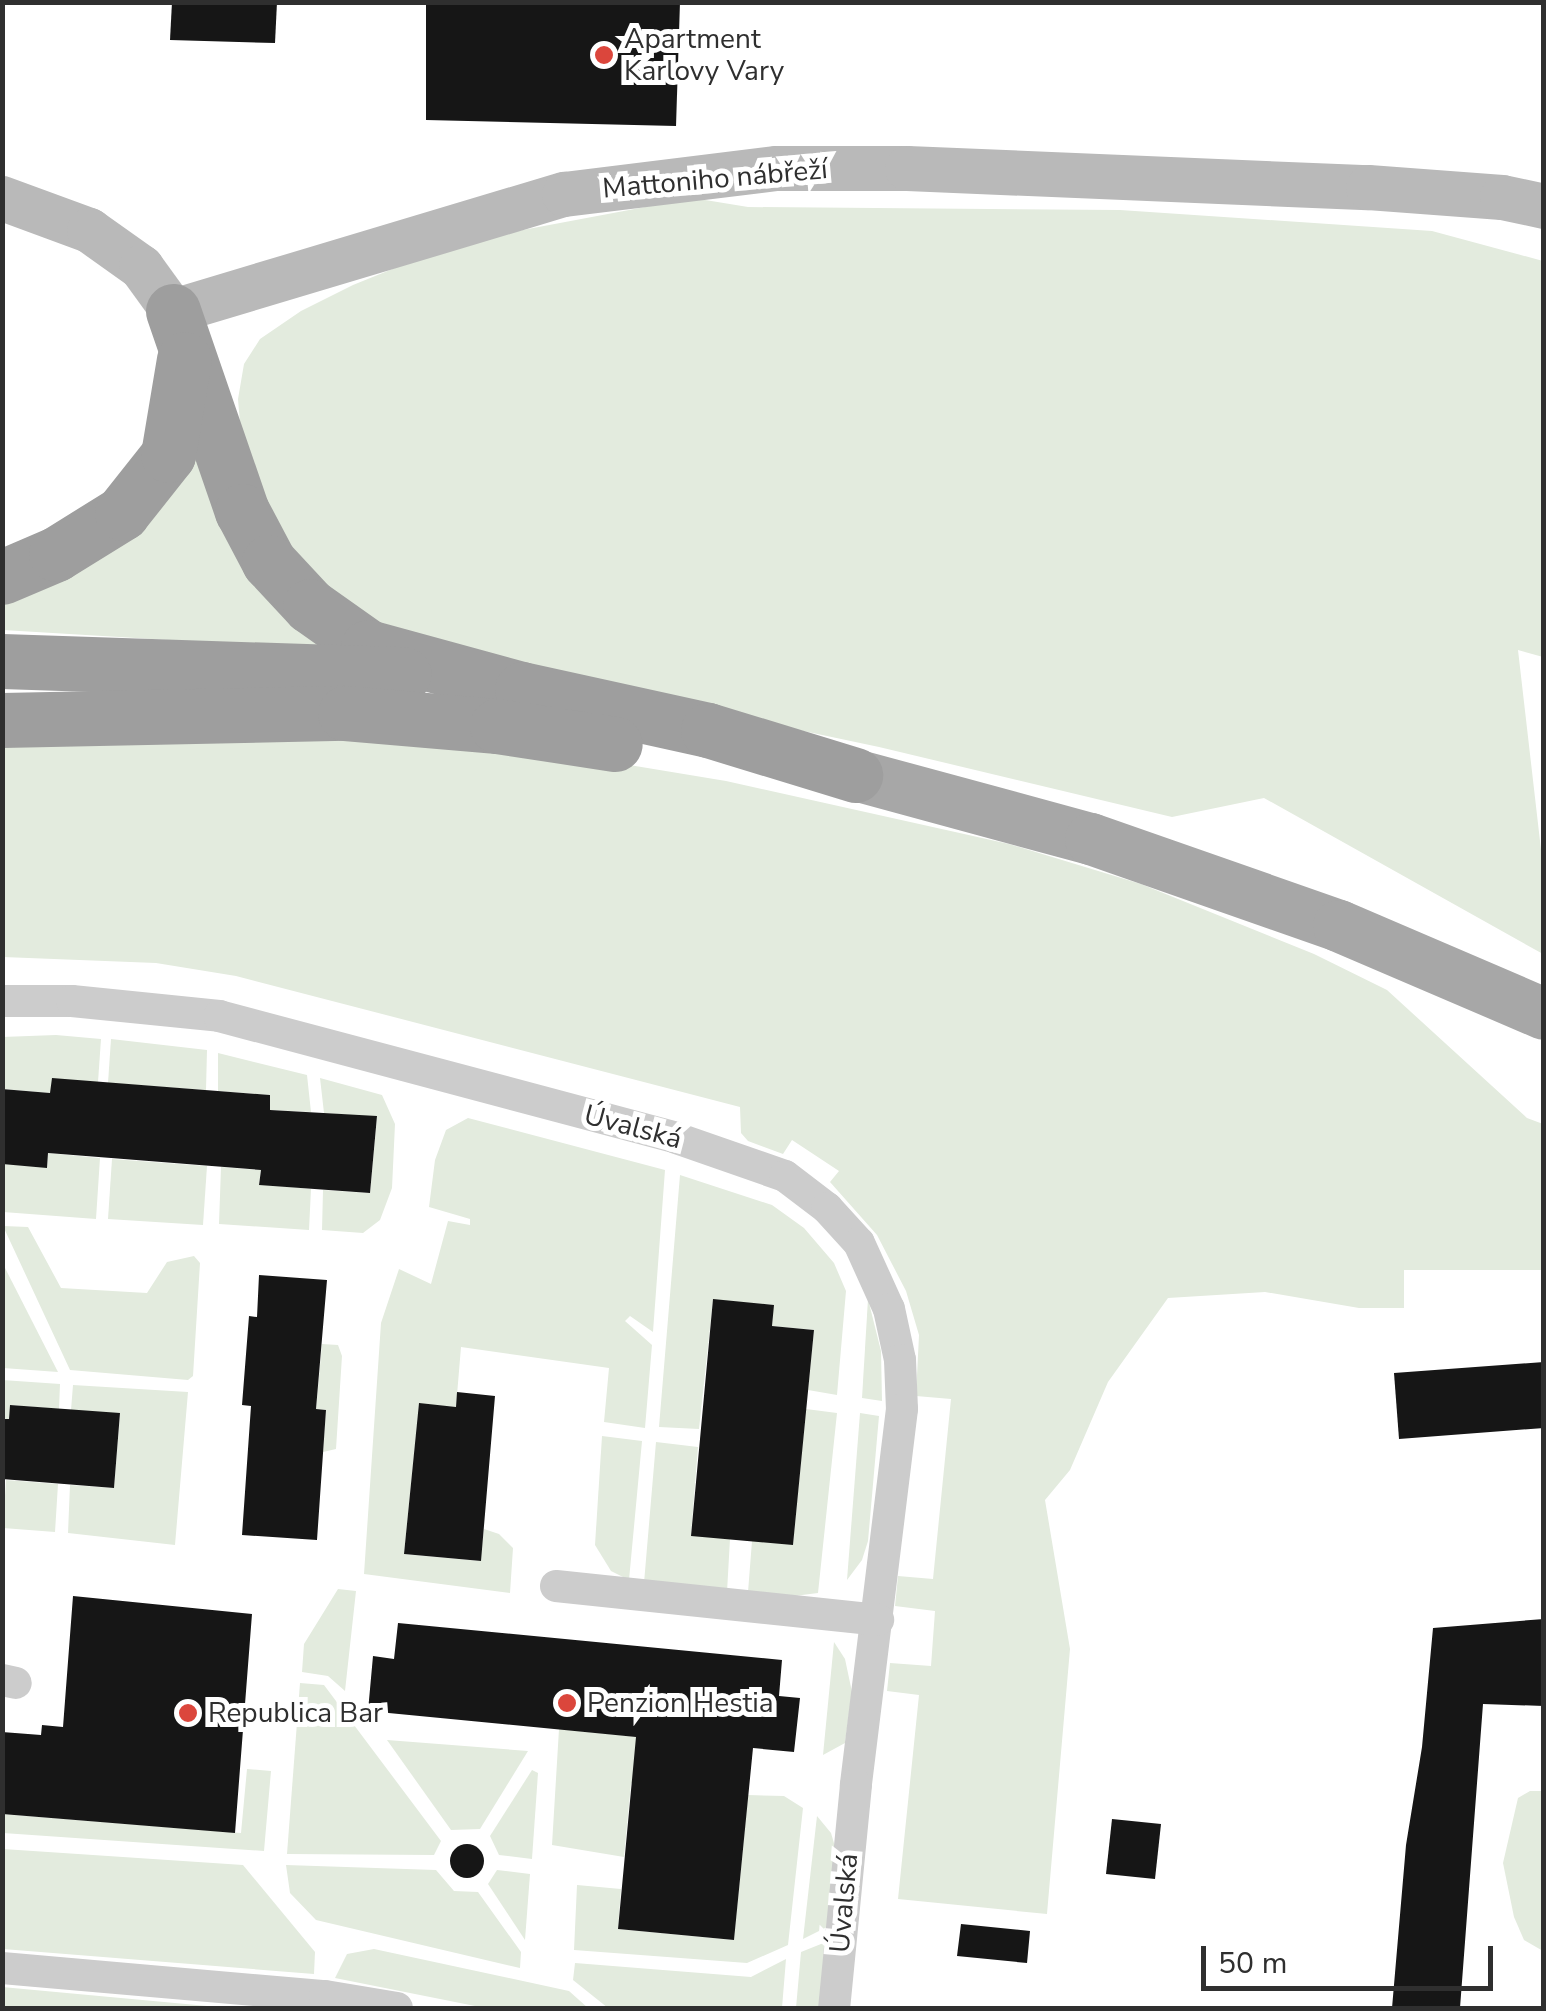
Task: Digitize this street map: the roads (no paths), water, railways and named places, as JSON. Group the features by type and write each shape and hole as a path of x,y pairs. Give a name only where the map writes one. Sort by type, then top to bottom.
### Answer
{"highway":[{"path":"2,576 56,554 122,513 168,454 180,331"},
{"path":"180,331 242,511 269,562 310,606 368,647 522,689 708,730 856,775"},
{"path":"2,661 376,670 522,689"},
{"path":"2,720 345,713 497,726 703,758 856,775"}],"main road":[{"name":"Mattoniho nábřeží","path":"180,331 564,194 759,170 907,168 1368,187 1502,198 1544,206"},
{"path":"2,198 89,230 141,268 180,331"},
{"path":"856,775 1091,839 1339,926 1544,1014"}],"street":[{"name":"Úvalská","path":"2,1001 72,1001 220,1016 676,1138 785,1176 827,1208 859,1243 890,1310 900,1360 902,1410 856,1785 834,2008"},
{"path":"556,1586 878,1620"},
{"path":"2,1968 326,1996 398,2008"}],"place":[{"name":"Apartment Karlovy Vary","path":"604,55"},
{"name":"Penzion Hestia","path":"567,1703"},
{"name":"Republica Bar","path":"188,1713"}]}
